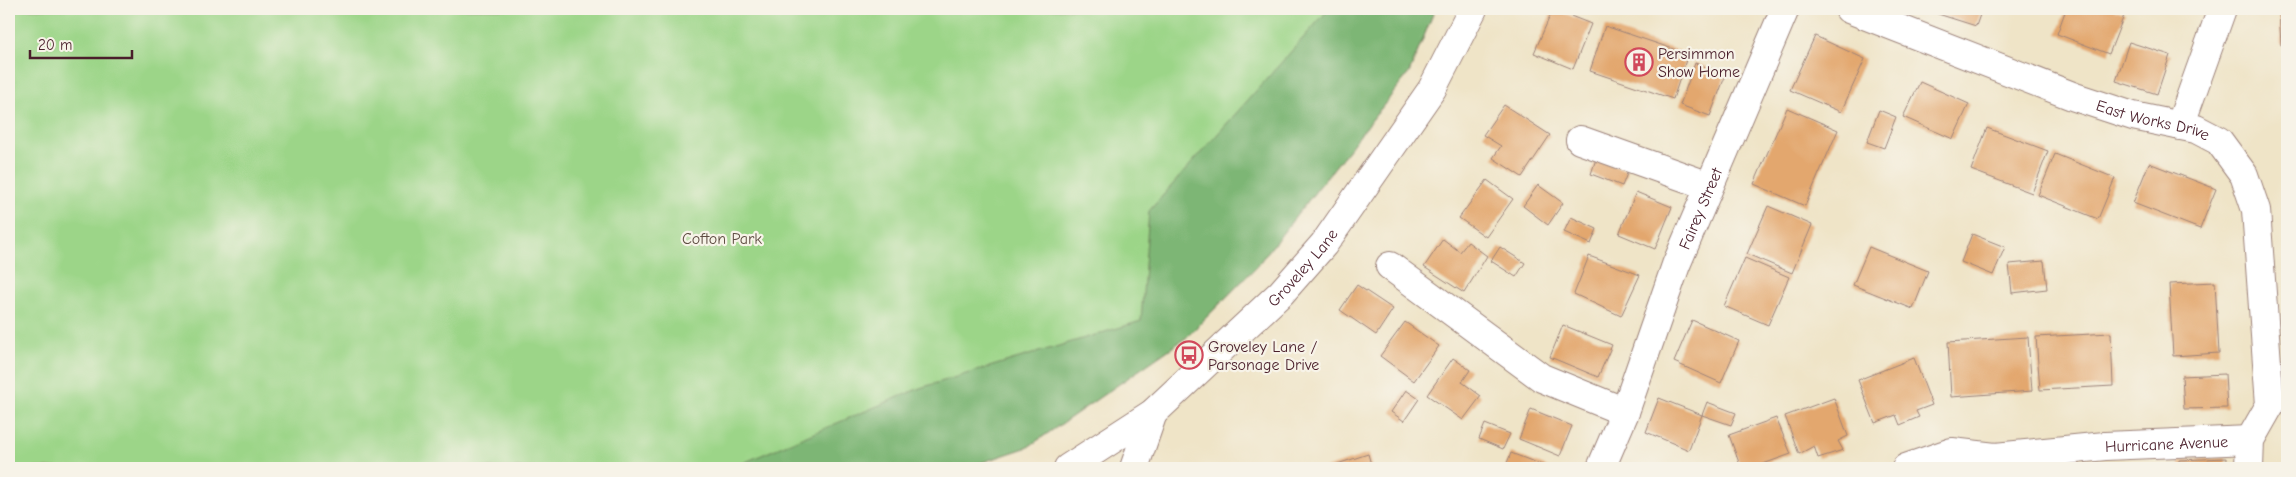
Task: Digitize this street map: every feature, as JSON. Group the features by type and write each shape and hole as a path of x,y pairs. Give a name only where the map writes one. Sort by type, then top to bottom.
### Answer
{"street":[{"name":"Groveley Lane","path":"1068,468 1153,413 1281,293 1324,244 1432,89 1473,9"},
{"name":"Fairey Street","path":"1601,468 1625,412 1676,265 1784,9"},
{"name":"East Works Drive","path":"1849,9 1891,16 2075,96 2133,116 2196,129 2219,141 2244,176 2256,210 2270,405 2250,440 2249,468"},
{"path":"2180,126 2222,9"},
{"path":"1580,140 1709,186"},
{"path":"1390,266 1542,378 1625,412"},
{"path":"1134,468 1153,413"},
{"name":"Hurricane Avenue","path":"1906,468 1952,452 1996,457 2105,446 2250,440"}],"green space":[{"name":"Cofton Park","path":"9,9 1435,9 1409,73 1255,268 1187,337 1028,447 965,468 9,468"},
{"path":"1329,9 1435,9 1409,73 1255,268 1187,337 1028,447 965,468 731,468 920,388 1141,321 1149,211"}],"building":[{"path":"1553,9 1591,24 1573,69 1534,53"},
{"path":"1936,9 1982,9 1976,26 1935,13"},
{"path":"2066,9 2113,9 2125,13 2109,54 2057,34"},
{"path":"2279,9 2287,9 2287,45 2281,45"},
{"name":"Persimmon Show Home","path":"1605,26 1688,54 1673,99 1590,71"},
{"path":"1815,36 1865,59 1841,112 1790,90"},
{"path":"2129,42 2170,55 2157,94 2116,81"},
{"path":"1695,63 1726,74 1710,116 1680,105"},
{"path":"1920,82 1969,104 1953,139 1903,117"},
{"path":"1504,105 1550,135 1522,177 1493,158 1501,146 1483,135"},
{"path":"1787,108 1838,130 1805,206 1754,184"},
{"path":"1879,110 1896,117 1884,148 1867,142"},
{"path":"1987,128 2048,151 2032,193 1971,170"},
{"path":"2055,154 2115,178 2098,219 2038,195"},
{"path":"1596,159 1628,171 1622,186 1591,174"},
{"path":"2149,163 2216,189 2200,229 2133,203"},
{"path":"1487,180 1513,199 1486,237 1459,218"},
{"path":"1538,185 1563,203 1548,225 1523,206"},
{"path":"1636,192 1672,207 1655,249 1619,234"},
{"path":"1768,206 1812,225 1792,273 1747,254"},
{"path":"1571,217 1597,229 1591,244 1564,232"},
{"path":"1972,234 2005,247 1993,275 1961,262"},
{"path":"1443,239 1460,252 1468,242 1487,256 1464,293 1424,267"},
{"path":"1500,247 1525,263 1516,277 1491,261"},
{"path":"1869,247 1928,271 1913,309 1853,285"},
{"path":"1589,256 1640,275 1621,316 1574,294"},
{"path":"1745,258 1789,277 1768,325 1724,306"},
{"path":"2044,261 2047,289 2012,293 2009,264"},
{"path":"2215,282 2219,353 2173,356 2169,284"},
{"path":"1357,285 1393,309 1376,335 1340,310"},
{"path":"1692,320 1739,341 1721,383 1674,362"},
{"path":"1405,322 1439,346 1414,381 1380,356"},
{"path":"1563,325 1612,345 1598,377 1550,357"},
{"path":"2111,333 2113,386 2040,390 2036,337"},
{"path":"2028,337 2032,391 1951,397 1948,342"},
{"path":"1453,358 1470,370 1462,382 1481,396 1463,420 1427,395"},
{"path":"1914,358 1932,405 1916,411 1919,417 1900,425 1896,415 1875,423 1858,380"},
{"path":"2225,374 2227,408 2184,409 2182,376"},
{"path":"1406,390 1419,399 1404,421 1391,412"},
{"path":"1659,398 1702,415 1689,450 1646,432"},
{"path":"1834,398 1848,436 1838,441 1843,450 1818,458 1814,446 1799,454 1785,416"},
{"path":"1707,402 1736,413 1731,425 1702,415"},
{"path":"1531,409 1572,426 1560,456 1519,439"},
{"path":"1776,418 1791,454 1752,468 1741,468 1729,435"},
{"path":"1485,424 1510,434 1503,449 1479,439"},
{"path":"1511,453 1550,468 1505,468"},
{"path":"1368,454 1372,468 1325,468"},
{"path":"2226,458 2226,468 2179,468 2179,460"}],"place":[{"name":"Persimmon Show Home","path":"1639,62"},
{"name":"Groveley Lane / Parsonage Drive","path":"1189,355"}]}
